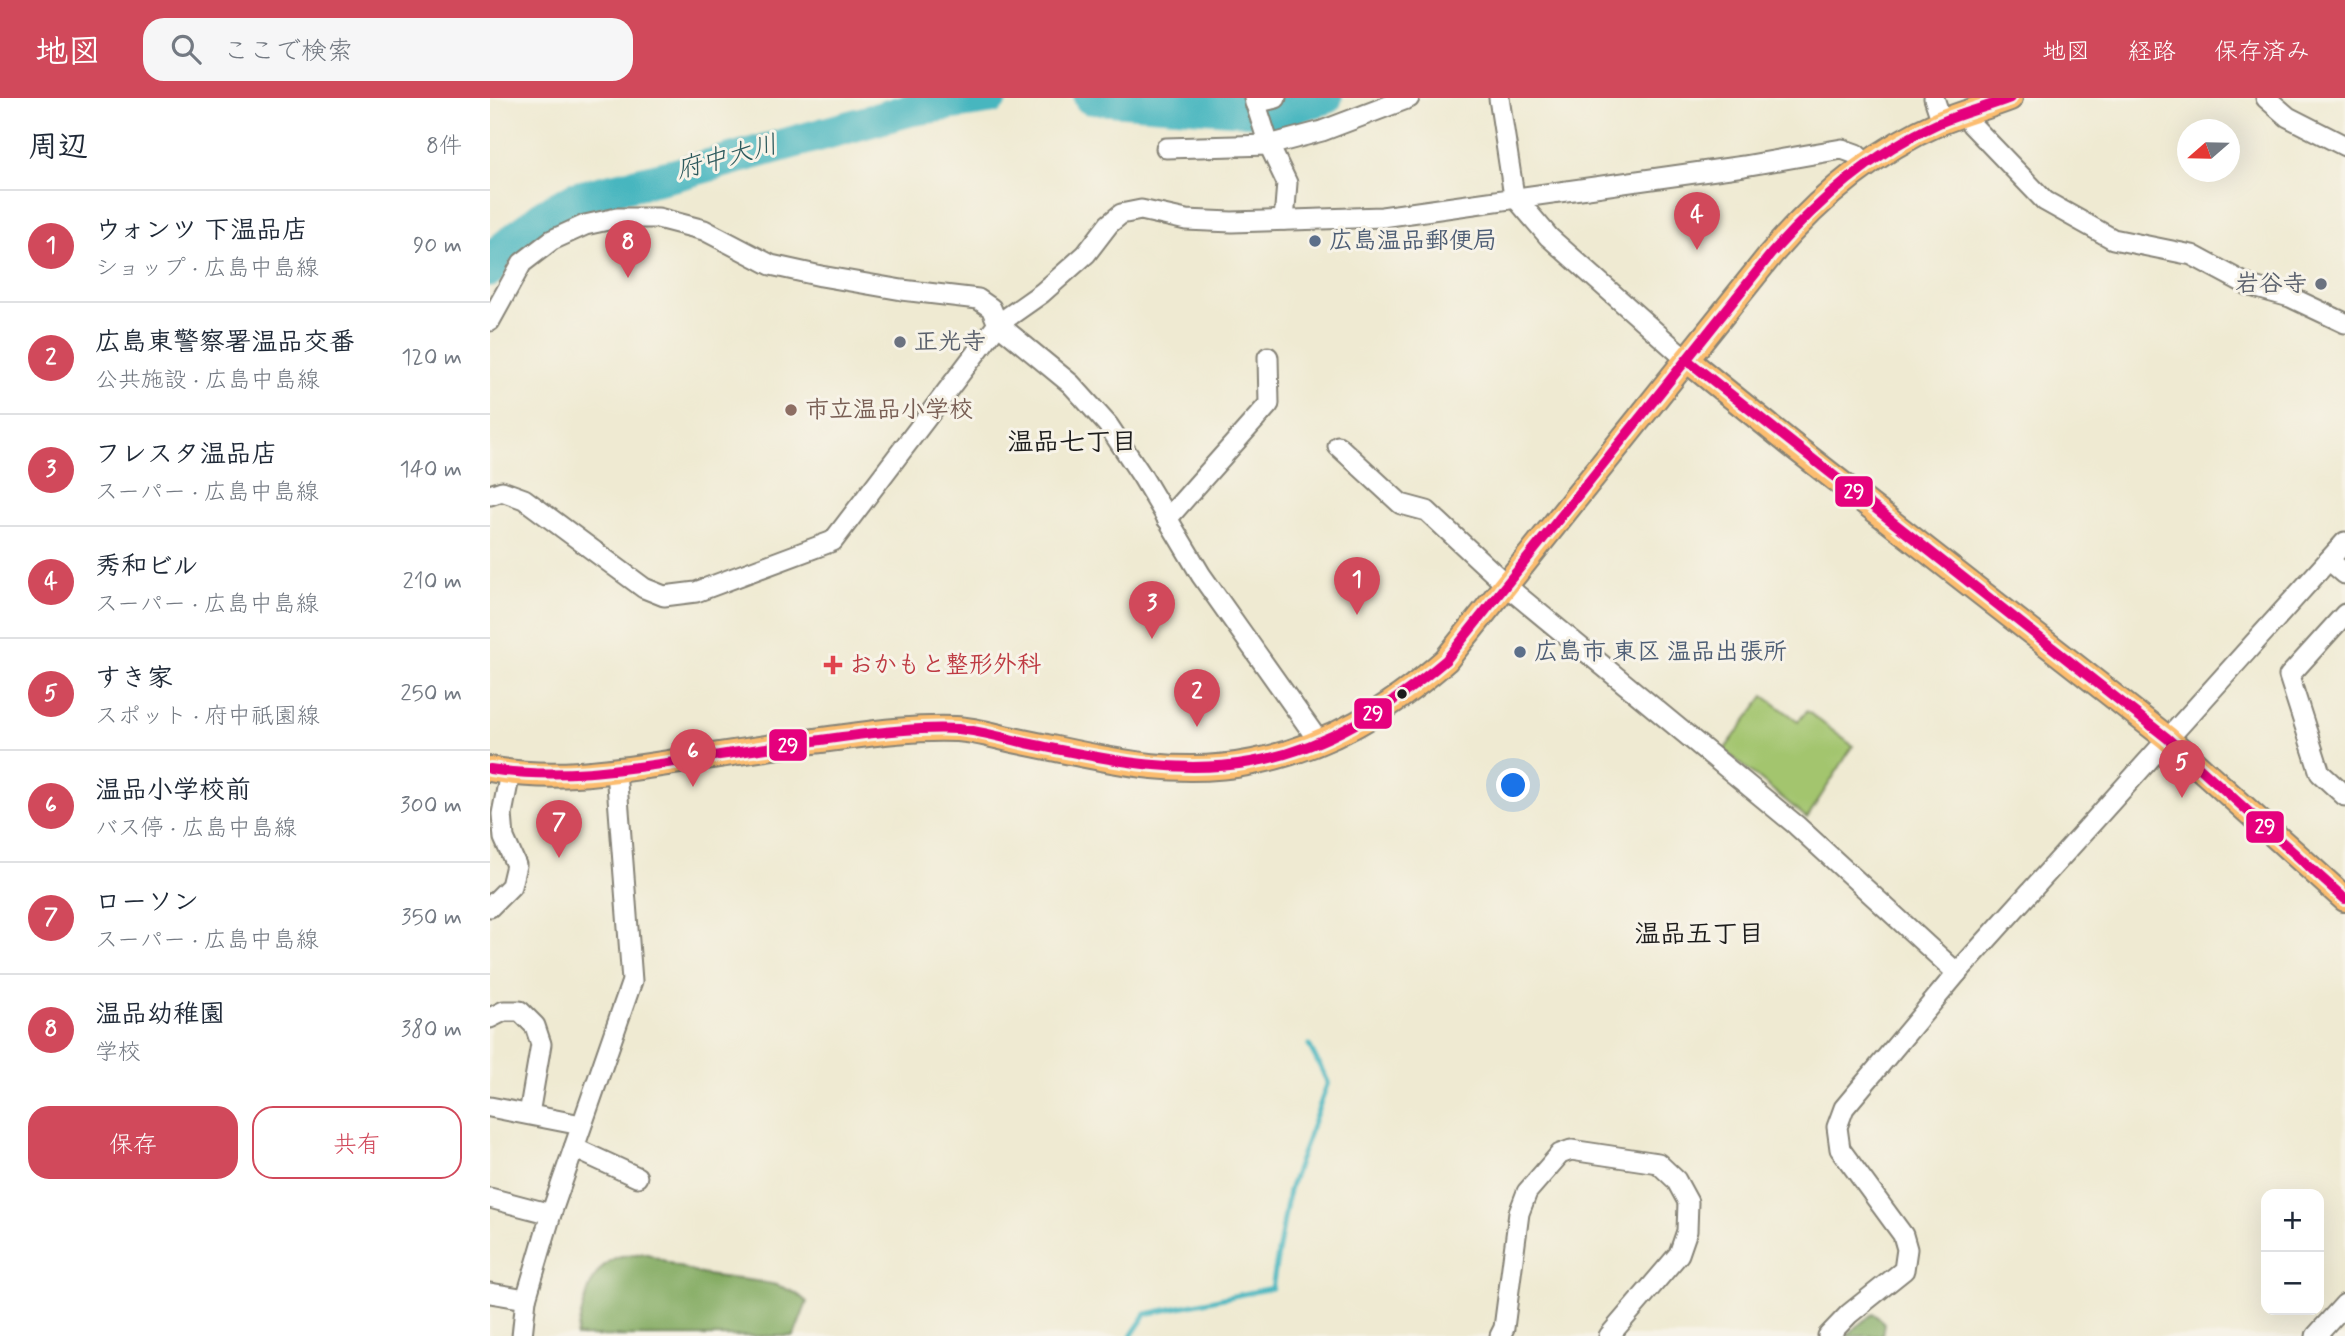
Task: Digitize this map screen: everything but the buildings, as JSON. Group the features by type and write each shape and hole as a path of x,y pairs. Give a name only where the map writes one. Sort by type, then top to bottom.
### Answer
{"main road":[{"path":"500,771 599,774 891,730 958,729 1103,761 1177,769 1251,763 1320,743 1367,719 1418,685 1446,660 1796,225 1822,199 1867,164 1916,134 2010,98"},
{"path":"1687,360 2167,738 2345,899"}],"street":[{"path":"1276,98 1254,100 1269,145 1287,183 1284,220"},
{"path":"1166,148 1269,145 1322,131 1409,98"},
{"path":"1499,98 1514,197 1549,237 1687,360"},
{"path":"1934,98 1942,122"},
{"path":"2266,98 2288,117 2345,146"},
{"path":"1969,114 1971,124 2045,201 2113,239 2192,255 2250,286 2290,297 2345,323"},
{"path":"490,495 502,491 524,499 644,588 664,596 696,592 833,541 998,324 1042,293 1086,254 1109,224 1121,214 1141,210 1186,220 1382,217 1744,166 1842,149 1856,154 1867,164"},
{"path":"490,321 522,263 552,240 585,225 617,218 658,218 704,230 771,265 902,290 978,299 991,308 998,324 1071,384 1108,425 1201,575 1320,743"},
{"path":"1167,519 1269,404 1268,357"},
{"path":"1338,446 1401,504 1427,512 1506,584 1796,825 1957,973"},
{"path":"1828,1336 1849,1314 1904,1270 1907,1249 1903,1235 1840,1149 1837,1127 1844,1108 1957,973 2345,542"},
{"path":"2329,560 2345,574"},
{"path":"2345,614 2290,677 2320,773 2345,796"},
{"path":"490,907 512,886 516,865 504,838 500,771"},
{"path":"522,1336 526,1299 551,1214 632,981 616,771"},
{"path":"490,1018 504,1011 520,1011 535,1026 541,1044 529,1114"},
{"path":"490,1107 582,1125"},
{"path":"574,1148 637,1177"},
{"path":"1500,1336 1504,1328 1519,1213 1527,1192 1560,1154 1571,1150 1658,1163 1676,1180 1688,1202 1687,1231 1679,1254 1609,1336"},
{"path":"490,1198 551,1214"},
{"path":"490,1293 526,1299"},
{"path":"2316,1336 2345,1304"}],"green space":[{"path":"1764,696 1798,721 1807,711 1853,746 1807,818 1724,750"},
{"path":"645,1253 697,1273 769,1283 796,1293 807,1302 794,1336 576,1336 588,1290 600,1270 618,1257"},
{"path":"1873,1313 1884,1323 1882,1336 1846,1336"}],"waterway":[{"name":"府中大川","path":"490,270 498,252 545,214 575,198 678,174 910,110 991,98"},
{"name":"府中大川","path":"1090,98 1278,112 1326,98"},
{"path":"1131,1336 1146,1314 1272,1288 1289,1190 1328,1082 1309,1045"}],"transit line":[{"name":"29","path":"490,769 542,773 593,772 857,735 944,729 975,731 1138,763 1223,766 1279,756 1331,737 1379,710 1446,660 1771,254 1808,215 1869,163 1915,135 1948,119 2010,98"},
{"name":"29","path":"1687,360 2167,738 2345,899"}],"place":[{"name":"広島温品郵便局","path":"1315,241"},
{"name":"秀和ビル","path":"1697,250"},
{"name":"温品幼稚園","path":"628,278"},
{"name":"岩谷寺","path":"2321,284"},
{"name":"正光寺","path":"900,342"},
{"name":"市立温品小学校","path":"791,410"},
{"name":"ウォンツ 下温品店","path":"1357,615"},
{"name":"フレスタ温品店","path":"1152,639"},
{"name":"広島市 東区 温品出張所","path":"1520,652"},
{"name":"おかもと整形外科","path":"833,665"},
{"name":"広島東警察署温品交番","path":"1197,727"},
{"name":"温品小学校前","path":"693,787"},
{"name":"すき家","path":"2182,798"},
{"name":"ローソン","path":"559,858"}],"district":[{"name":"温品七丁目","path":"1072,443"},
{"name":"温品五丁目","path":"1699,935"}]}
